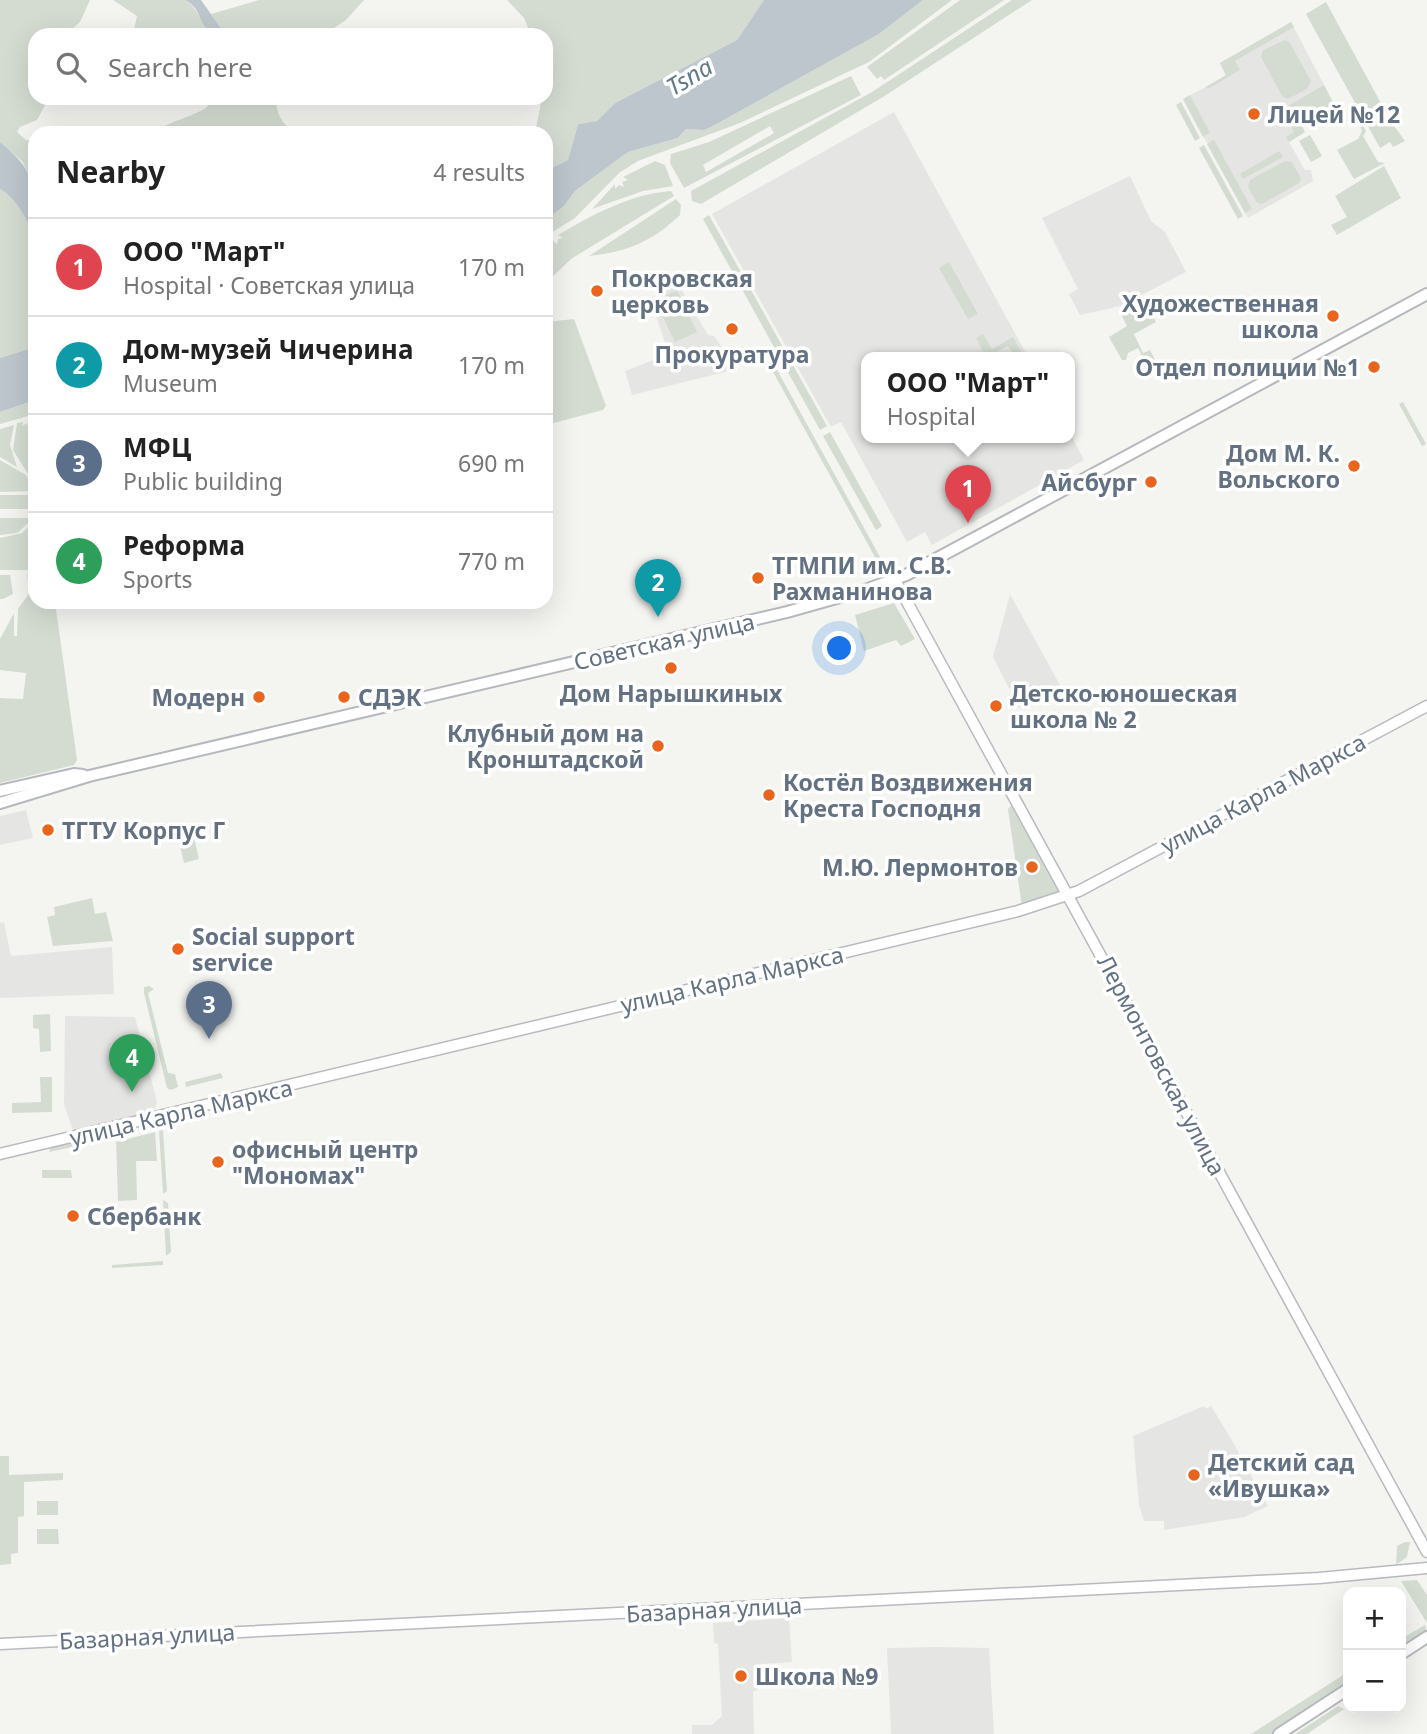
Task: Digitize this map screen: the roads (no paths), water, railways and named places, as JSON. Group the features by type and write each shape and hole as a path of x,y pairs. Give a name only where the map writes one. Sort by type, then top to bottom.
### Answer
{"main road":[{"name":"Советская улица","path":"0,803 89,776 787,612 895,580 1005,524 1427,294"},
{"name":"Лермонтовская улица","path":"895,580 1427,1552"},
{"name":"улица Карла Маркса","path":"0,1154 994,917 1069,895 1427,706"},
{"name":"Советская улица","path":"0,791 74,774 89,776"},
{"name":"Базарная улица","path":"0,1644 1319,1578 1427,1568"},
{"path":"1406,1651 1427,1637"},
{"path":"1279,1734 1343,1692"}],"water":[{"path":"185,0 201,0 221,28 206,27 192,5"},
{"name":"Tsna","path":"764,0 923,0 879,34 713,126 704,130 686,129 678,138 628,152 575,191 564,206 553,215 553,168 568,160 578,124 597,121 615,103 737,40"},
{"path":"0,142 14,154 28,173 28,224 12,198 0,189"},
{"path":"28,349 28,402 0,412 0,358"}],"place":[{"name":"Лицей №12","path":"1254,114"},
{"name":"Покровская церковь","path":"597,291"},
{"name":"Художественная школа","path":"1333,316"},
{"name":"Прокуратура","path":"732,329"},
{"name":"Отдел полиции №1","path":"1374,367"},
{"name":"Дом М. К. Вольского","path":"1354,466"},
{"name":"Айсбург","path":"1151,482"},
{"name":"ООО \"Март\"","path":"968,523"},
{"name":"ТГМПИ им. С.В. Рахманинова","path":"758,578"},
{"name":"Дом-музей Чичерина","path":"658,617"},
{"name":"Дом Нарышкиных","path":"671,668"},
{"name":"Модерн","path":"259,697"},
{"name":"СДЭК","path":"344,697"},
{"name":"Детско-юношеская школа № 2","path":"996,706"},
{"name":"Клубный дом на Кронштадской","path":"658,746"},
{"name":"Костёл Воздвижения Креста Господня","path":"769,795"},
{"name":"ТГТУ Корпус Г","path":"48,830"},
{"name":"М.Ю. Лермонтов","path":"1032,867"},
{"name":"Social support service","path":"178,949"},
{"name":"МФЦ","path":"209,1039"},
{"name":"Реформа","path":"132,1092"},
{"name":"офисный центр \"Мономах\"","path":"218,1162"},
{"name":"Сбербанк","path":"73,1216"},
{"name":"Детский сад «Ивушка»","path":"1194,1475"},
{"name":"Школа №9","path":"741,1676"}]}
